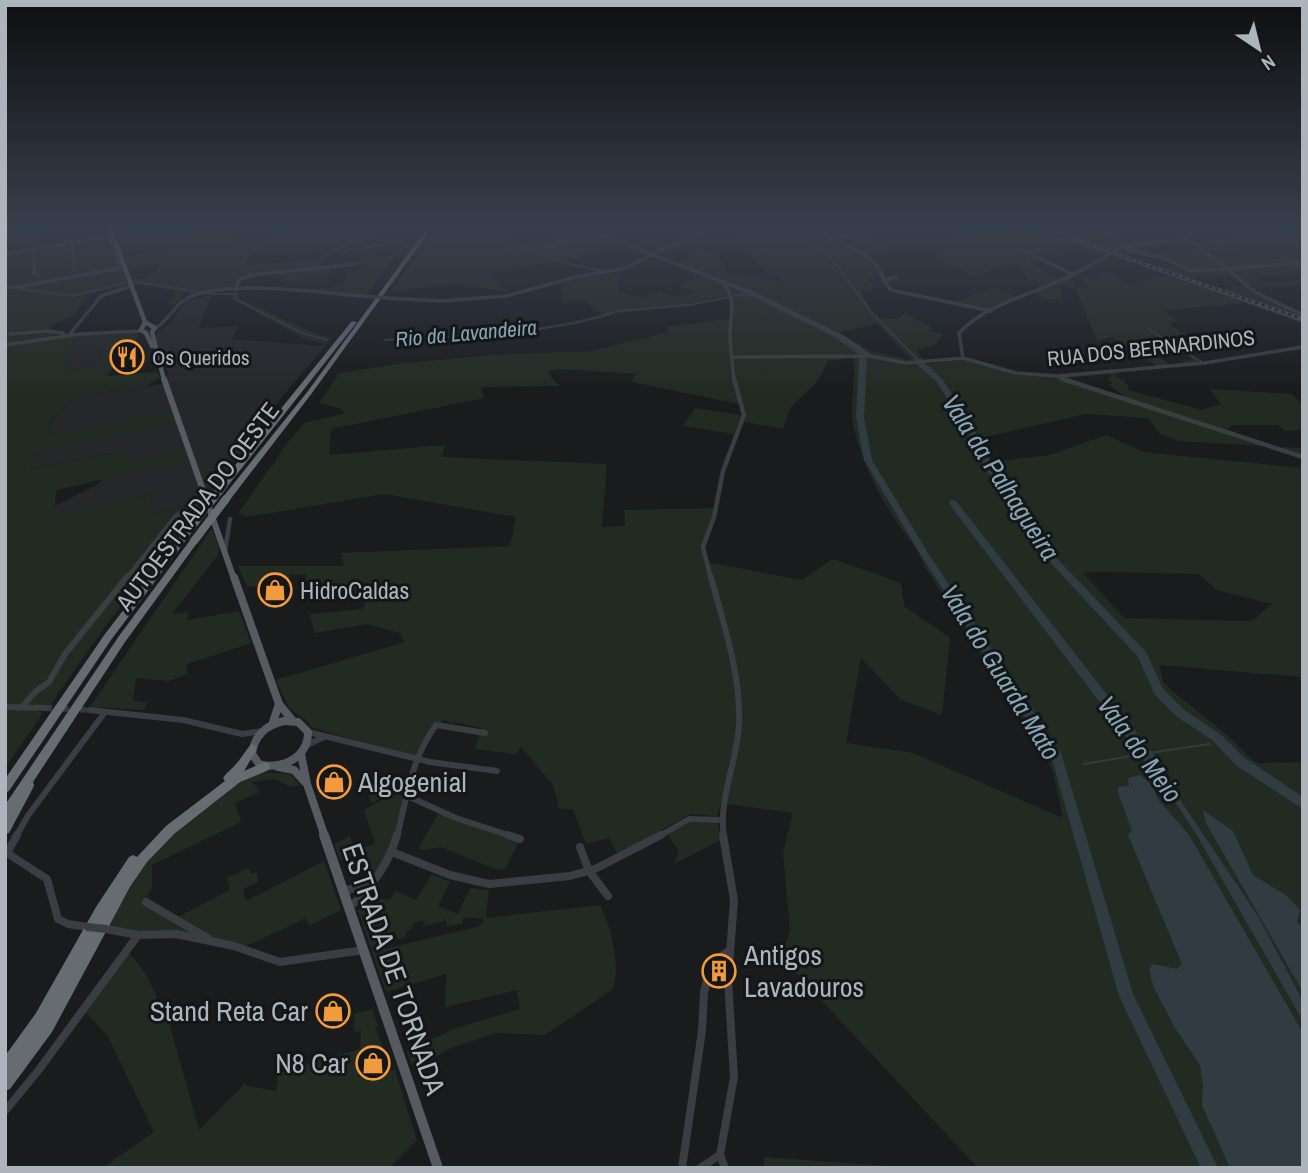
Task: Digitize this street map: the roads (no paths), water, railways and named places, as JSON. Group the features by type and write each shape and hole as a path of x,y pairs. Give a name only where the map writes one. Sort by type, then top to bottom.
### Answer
{"highway":[{"name":"AUTOESTRADA DO OESTE","path":"5,788 108,637 223,486 331,353 383,283"},
{"name":"AUTOESTRADA DO OESTE","path":"5,815 122,639 310,392 389,283"},
{"path":"5,1084 133,861 172,821 235,774 253,746"},
{"path":"5,1078 62,1001 126,883 143,858 170,830 236,779 271,767"},
{"path":"5,829 26,794 33,771"},
{"path":"5,1065 24,1052"}],"main road":[{"path":"130,283 154,344 279,704 293,721 303,725 308,732 307,745 301,754 293,761 271,767"},
{"path":"272,725 279,704"},
{"path":"293,721 272,725 262,732 253,746 254,760 271,767 296,771 307,785"},
{"name":"ESTRADA DE TORNADA","path":"301,754 307,785 438,1168"}],"street":[{"path":"5,287 18,288 44,283"},
{"path":"236,290 238,283"},
{"path":"5,345 69,335 147,328 163,324 186,299 236,290 436,301 502,297 555,283"},
{"path":"724,283 730,291 733,303 730,334 735,390 744,418 723,471 714,517 704,547 738,680 739,727 721,820 733,900 728,980 734,1077 720,1155 725,1168"},
{"path":"725,283 816,323 843,337 868,356"},
{"path":"885,283 891,290 967,303 991,311"},
{"path":"734,357 868,356 921,364 963,358 959,339 962,329 969,321 1052,283"},
{"path":"1192,283 1303,321"},
{"path":"1242,283 1255,292 1303,315"},
{"path":"69,335 101,296 131,286"},
{"path":"10,334 52,329 63,333 63,336"},
{"name":"RUA DOS BERNARDINOS","path":"963,358 1016,373 1058,376 1204,363 1303,347"},
{"path":"1058,376 1303,457"},
{"path":"22,707 35,692 49,682 65,654 176,516 206,498"},
{"path":"225,551 230,519"},
{"path":"5,707 46,708"},
{"path":"89,710 183,720 242,734 262,732"},
{"path":"104,712 27,817 7,853 47,879 58,919 68,924 138,935 176,934 234,946 280,962 364,950"},
{"path":"349,908 366,893 391,852 415,758 424,739 436,725 485,733"},
{"path":"308,732 415,758 497,771"},
{"path":"242,734 253,746"},
{"path":"307,745 324,737"},
{"path":"405,795 456,818 520,839"},
{"path":"391,852 450,875 489,884 570,876 589,871 624,856 689,819 721,820"},
{"path":"580,847 589,871 608,896"},
{"path":"343,891 364,886 380,874"},
{"path":"146,902 215,942"},
{"path":"5,1111 38,1071 138,935"},
{"path":"682,1168 702,1031 704,992 711,964 730,950"},
{"path":"701,1168 720,1155"}],"waterway":[{"name":"Rio da Lavandeira","path":"20,289 72,296 126,283"},
{"name":"Rio da Lavandeira","path":"139,283 202,292"},
{"name":"Vala da Palhagueira","path":"850,283 873,314 918,360"},
{"name":"Vala do Guarda Mato","path":"745,291 838,337 860,352 863,360 860,417 868,460 925,555 1057,757 1126,996 1210,1168"},
{"name":"Rio da Lavandeira","path":"209,294 236,294 235,298 239,301 302,333 327,340"},
{"name":"Rio da Lavandeira","path":"384,340 507,334 576,323 618,311 688,305 740,295 754,296"},
{"path":"1148,329 1202,362"},
{"name":"Vala da Palhagueira","path":"918,361 939,380 966,421 992,472 1043,549 1142,655 1159,692 1179,712 1216,737 1241,762 1303,804"},
{"name":"Vala do Meio","path":"953,503 1153,763"},
{"path":"1149,753 1210,744"},
{"path":"1084,764 1143,754"}],"tunnel":[{"path":"46,708 89,710"}],"railway":[{"path":"1198,283 1303,319"}],"place":[{"name":"Os Queridos","path":"127,357"},
{"name":"HidroCaldas","path":"275,590"},
{"name":"Algogenial","path":"334,782"},
{"name":"Antigos Lavadouros","path":"719,971"},
{"name":"Stand Reta Car","path":"333,1011"},
{"name":"N8 Car","path":"373,1063"}]}
